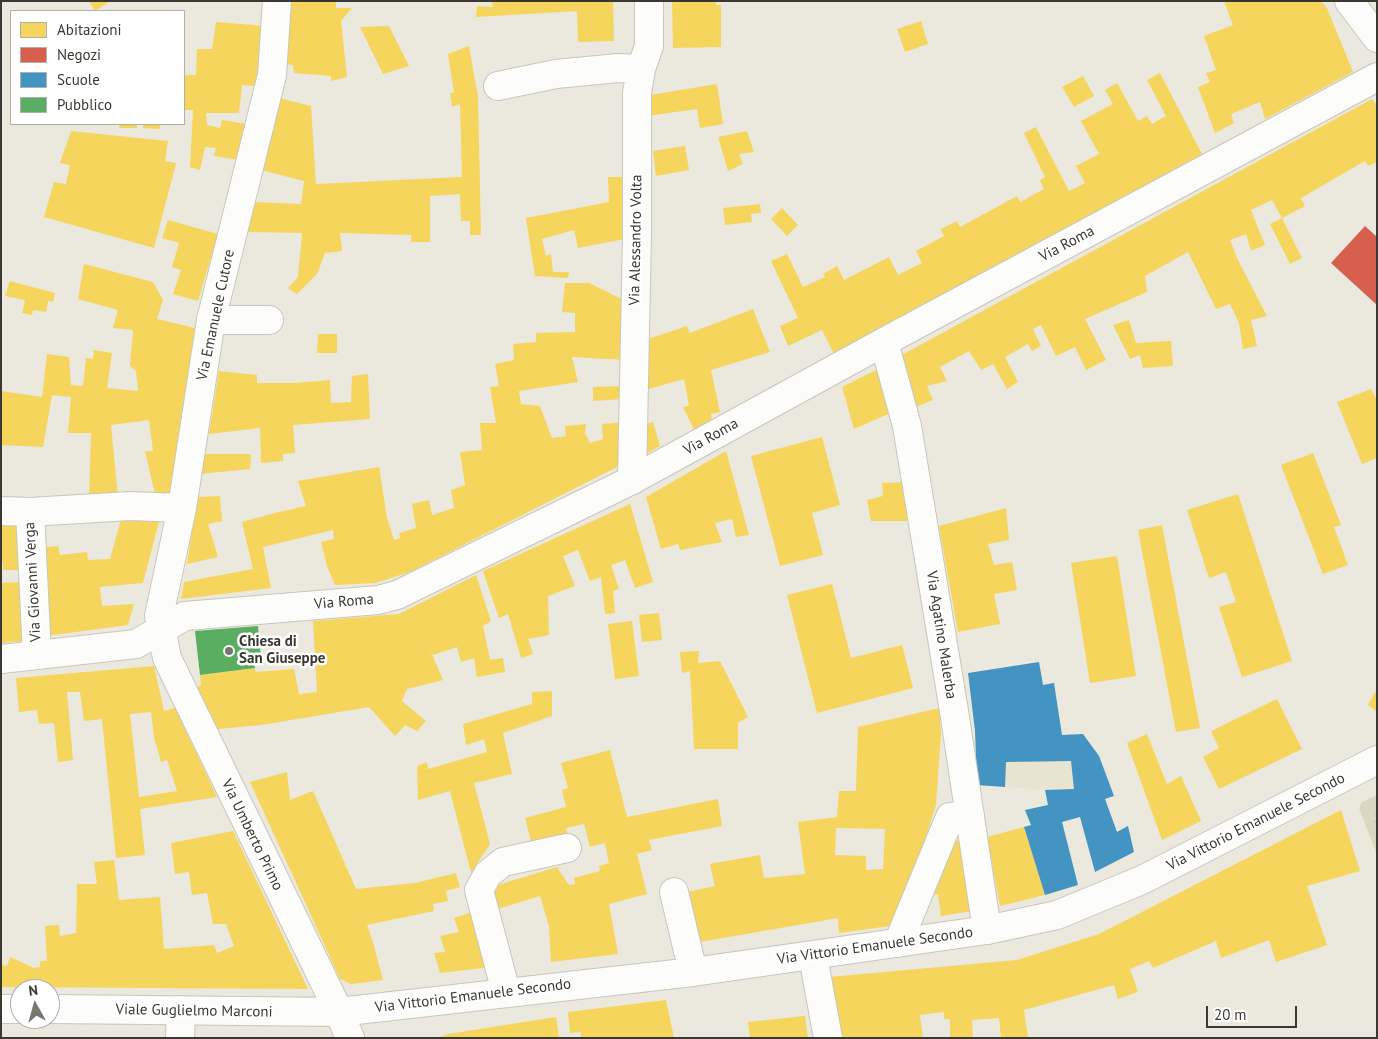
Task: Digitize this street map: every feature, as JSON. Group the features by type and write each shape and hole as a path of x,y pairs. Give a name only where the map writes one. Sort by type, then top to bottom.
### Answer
{"street":[{"name":"Via Emanuele Cutore","path":"162,630 160,616 182,508 211,320 272,76 277,1"},
{"name":"Via Alessandro Volta","path":"632,480 637,234 637,93 641,69 649,46 649,1"},
{"path":"1349,1 1377,38"},
{"path":"498,86 556,74 618,68 641,69"},
{"name":"Via Roma","path":"1,659 136,644 185,616 378,600 397,595 632,480 1377,77"},
{"path":"211,320 269,320"},
{"name":"Via Agatino Malerba","path":"884,342 906,426 954,711 988,930"},
{"name":"Via Giovanni Verga","path":"37,655 30,512 130,506 182,508"},
{"path":"1,511 30,512"},
{"name":"Via Umberto Primo","path":"162,630 167,658 350,1038"},
{"name":"Via Vittorio Emanuele Secondo","path":"339,1012 692,972 813,956 988,930 1056,915 1142,880 1377,760"},
{"path":"898,943 950,817 970,815"},
{"path":"506,992 479,890 488,874 504,862 567,848"},
{"path":"674,892 692,972"},
{"path":"813,956 828,1038"},
{"name":"Viale Guglielmo Marconi","path":"60,1009 339,1012"},
{"path":"180,1038 181,1010"}],"path":[{"path":"1377,814 1375,818 1377,824"}],"shaded area":[{"path":"1061,725 1062,735 1083,734 1099,756 1110,783 1074,782 1074,789 1045,790 977,785 975,731"},
{"path":"1377,795 1377,855 1359,808 1362,802"}],"building: Abitazioni":[{"path":"89,1 110,1 96,10 94,10"},
{"path":"289,1 336,1 336,8 352,8 341,21 347,77 331,81 331,76 294,73 293,65 286,64"},
{"path":"492,1 613,1 614,41 578,42 577,11 476,17 477,6 493,7"},
{"path":"672,1 716,1 716,5 721,5 721,47 673,48"},
{"path":"1224,1 1321,1 1327,8 1353,72 1265,119 1260,102 1231,114 1234,123 1215,133 1198,87 1210,82 1206,73 1216,70 1204,36 1233,25"},
{"path":"921,21 928,44 905,52 897,29"},
{"path":"216,22 266,26 256,86 242,85 239,113 206,113 207,125 220,128 222,120 246,124 239,160 214,156 216,148 205,147 200,170 190,167 193,110 185,110 185,75 196,75 197,49 212,49"},
{"path":"389,26 409,66 383,74 360,27"},
{"path":"469,46 478,97 481,235 470,235 470,221 461,221 460,194 430,196 430,242 411,242 411,235 340,233 342,251 325,253 317,274 297,294 288,288 298,277 302,233 248,232 254,202 301,204 304,181 261,170 279,98 311,106 316,184 462,177 460,104 452,107 450,93 454,93 448,54"},
{"path":"1160,73 1202,154 834,354 822,330 788,346 780,326 798,318 771,261 787,254 803,287 825,277 823,274 837,266 844,280 889,257 898,275 922,263 916,251 944,236 941,229 957,221 960,227 1017,196 1020,202 1044,189 1040,180 1045,177 1024,133 1036,127 1069,191 1085,183 1076,166 1099,154 1081,121 1113,104 1105,90 1117,83 1138,121 1147,116 1152,124 1166,116 1147,80"},
{"path":"1083,76 1094,96 1074,107 1062,87"},
{"path":"717,84 723,124 700,128 697,109 647,116 644,96"},
{"path":"1372,99 1377,105 1377,162 1368,166 1365,161 1301,198 1305,206 1282,218 1272,200 1251,210 1265,245 1251,251 1246,234 1230,240 1238,260 1267,316 1251,320 1257,346 1243,349 1239,323 1230,304 1216,309 1188,252 1145,276 1147,292 1085,319 1106,360 1086,370 1075,347 1056,356 1041,325 1033,329 1041,346 1032,351 1028,344 1005,357 1018,382 1007,389 993,364 981,370 969,351 940,367 947,381 927,386 933,400 913,408 900,356"},
{"path":"120,125 137,125 137,128 119,128"},
{"path":"143,125 160,125 160,129 143,128"},
{"path":"71,131 168,141 165,161 176,163 154,248 44,217 54,182 66,184 70,165 60,163"},
{"path":"747,131 754,152 739,154 743,164 728,171 718,137"},
{"path":"685,146 689,170 656,176 653,151"},
{"path":"608,177 629,177 630,238 578,248 574,230 542,239 546,256 551,254 553,272 569,272 568,278 535,276 526,218 609,202"},
{"path":"760,204 761,213 751,214 752,222 725,225 723,208"},
{"path":"782,208 798,225 787,236 771,219"},
{"path":"1282,218 1302,258 1290,264 1270,224"},
{"path":"168,220 218,234 198,301 173,294 181,270 172,267 179,243 162,238"},
{"path":"84,264 153,282 163,300 157,319 195,328 171,495 155,494 145,451 153,451 149,420 111,425 118,497 89,499 91,433 68,433 71,397 52,395 43,447 1,445 1,391 42,397 47,354 69,357 71,385 83,386 86,358 93,359 94,350 112,353 107,388 138,391 136,371 130,366 133,330 113,328 118,310 78,299"},
{"path":"10,281 55,293 53,302 48,301 46,312 33,310 32,315 22,313 25,300 5,296"},
{"path":"565,283 589,283 626,301 625,360 572,357 578,382 519,391 521,404 540,406 552,438 566,436 565,426 586,424 585,433 590,443 603,439 602,424 624,422 623,464 410,572 375,583 335,585 327,566 321,542 334,539 333,530 263,547 271,588 181,599 184,582 253,569 242,522 306,506 298,481 379,467 387,518 394,540 400,538 399,533 416,528 412,504 429,500 432,515 454,508 451,490 465,485 460,452 482,450 480,423 496,423 490,387 499,386 495,364 514,360 513,344 536,342 536,333 575,332 575,313 562,312"},
{"path":"753,309 770,352 711,370 720,412 711,414 712,421 694,430 683,407 689,406 684,379 641,391 642,341 687,326 690,333"},
{"path":"1129,320 1136,343 1171,341 1173,366 1143,368 1140,355 1130,359 1113,325"},
{"path":"318,334 337,334 337,353 317,353"},
{"path":"878,369 893,412 854,429 842,387"},
{"path":"219,371 257,375 257,383 295,383 330,380 331,403 351,402 352,376 368,374 370,419 293,425 295,453 283,454 283,461 261,463 260,428 209,434"},
{"path":"625,386 624,399 593,401 593,387"},
{"path":"1371,389 1377,400 1377,458 1362,464 1337,402"},
{"path":"653,422 660,446 640,457 640,426"},
{"path":"822,437 840,505 812,513 823,555 780,566 751,456"},
{"path":"726,451 749,535 736,537 732,519 715,523 722,542 680,550 678,544 661,549 646,497"},
{"path":"1313,453 1341,525 1334,527 1348,565 1323,574 1281,465"},
{"path":"205,454 251,454 250,469 200,474"},
{"path":"907,482 912,521 871,521 867,500 883,496 882,483"},
{"path":"1238,494 1292,661 1242,677 1219,607 1236,602 1226,572 1209,578 1187,510"},
{"path":"220,496 222,521 208,524 218,557 187,564 197,497"},
{"path":"630,504 653,582 635,588 625,560 611,565 619,589 613,591 615,613 605,614 601,577 590,581 578,550 563,556 575,586 548,596 549,635 528,639 533,654 521,658 508,614 499,618 483,571"},
{"path":"1006,508 1009,540 988,544 994,565 1012,562 1017,590 994,594 1000,624 958,632 939,526"},
{"path":"24,516 25,570 3,570 3,562 1,562 1,517"},
{"path":"122,516 159,522 143,583 100,587 102,606 134,604 128,625 46,636 38,548 58,546 60,555 87,552 88,560 110,559"},
{"path":"1162,525 1200,728 1176,732 1138,530"},
{"path":"1117,556 1136,676 1090,683 1071,563"},
{"path":"476,575 491,621 483,626 490,660 503,658 505,672 477,677 474,658 461,662 457,647 433,655 428,642 434,659 443,680 407,689 402,701 426,721 417,731 405,725 395,736 369,707 261,725 218,729 196,688 201,685 200,675 255,668 255,672 294,669 299,694 317,692 313,621 399,614"},
{"path":"20,582 24,641 1,643 1,583"},
{"path":"832,584 851,658 902,645 913,688 817,713 787,595"},
{"path":"659,613 662,640 642,642 639,615"},
{"path":"632,621 639,676 615,679 608,624"},
{"path":"699,651 698,663 720,661 748,717 738,723 738,749 694,749 690,671 682,673 680,652"},
{"path":"154,666 164,711 175,708 217,797 140,809 145,855 116,858 102,719 84,721 80,692 67,692 73,760 58,762 54,723 39,724 37,710 19,712 16,678","holes":["151,712 154,737 161,762 167,760 177,791 139,797 130,714"]},
{"path":"1377,689 1377,712 1368,705"},
{"path":"552,691 552,716 503,733 512,774 474,783 490,844 471,873 450,791 418,800 417,766 427,762 428,769 487,752 484,739 466,745 463,724 532,704 532,692"},
{"path":"1277,699 1302,749 1219,789 1203,757 1219,748 1211,731"},
{"path":"939,708 941,733 936,805 897,925 839,933 838,918 694,943 683,893 715,886 710,864 760,855 764,878 805,874 798,822 837,817 839,791 856,791 858,727","holes":["836,828 885,829 883,869 866,870 866,856 835,855"]},
{"path":"1147,734 1167,784 1181,776 1201,821 1162,840 1127,743"},
{"path":"610,750 627,817 718,799 722,826 649,840 652,850 637,854 647,894 609,904 618,954 551,962 549,926 540,896 494,910 491,887 557,867 569,885 575,884 574,878 600,871 599,866 609,863 605,843 590,847 584,824 566,828 568,836 532,845 525,818 566,807 562,790 568,788 561,763"},
{"path":"287,772 290,800 313,791 356,889 415,883 456,873 460,887 446,891 448,901 433,904 434,911 367,925 383,980 351,984 340,979 250,782"},
{"path":"1341,810 1360,871 1307,886 1327,945 1276,962 1269,940 1221,958 1216,941 1153,968 1149,961 1130,969 1138,992 1118,999 1114,985 1024,1010 1028,1038 1001,1038 999,1018 972,1020 973,1038 950,1038 950,1019 944,1019 944,1012 920,1015 923,1038 843,1038 829,977 1017,960 1099,934"},
{"path":"1024,827 1045,895 1000,906 987,837"},
{"path":"233,831 308,989 60,987 60,979 10,979 10,987 1,987 1,965 7,966 10,957 34,968 40,967 40,961 47,961 45,926 59,925 60,936 76,933 77,884 97,884 94,862 114,860 119,900 160,897 164,949 214,945 217,953 234,946 226,924 213,924 207,893 192,895 189,872 175,874 171,843"},
{"path":"961,840 972,911 941,916 938,894 925,896 952,841"},
{"path":"472,912 492,967 440,973 434,953 445,952 440,936 459,932 454,918"},
{"path":"666,1000 674,1038 581,1038 581,1032 570,1033 568,1012"},
{"path":"805,1016 808,1038 750,1038 748,1022"},
{"path":"556,1017 559,1038 437,1038 448,1034"}],"building: Negozi":[{"path":"1365,226 1377,237 1377,305 1331,263"}],"building: Scuole":[{"path":"1039,662 1043,685 1054,683 1062,735 1083,734 1099,756 1114,796 1105,799 1117,832 1128,826 1134,852 1095,872 1080,817 1062,822 1078,885 1045,895 1024,827 1031,825 1025,810 1048,805 1045,790 1074,789 1071,761 1006,762 1005,787 977,785 975,731 968,673"}],"building: Pubblico":[{"name":"Chiesa di San Giuseppe","path":"258,626 261,659 254,660 255,668 200,675 195,631"}],"place":[{"name":"Chiesa di San Giuseppe","path":"229,651"}]}
